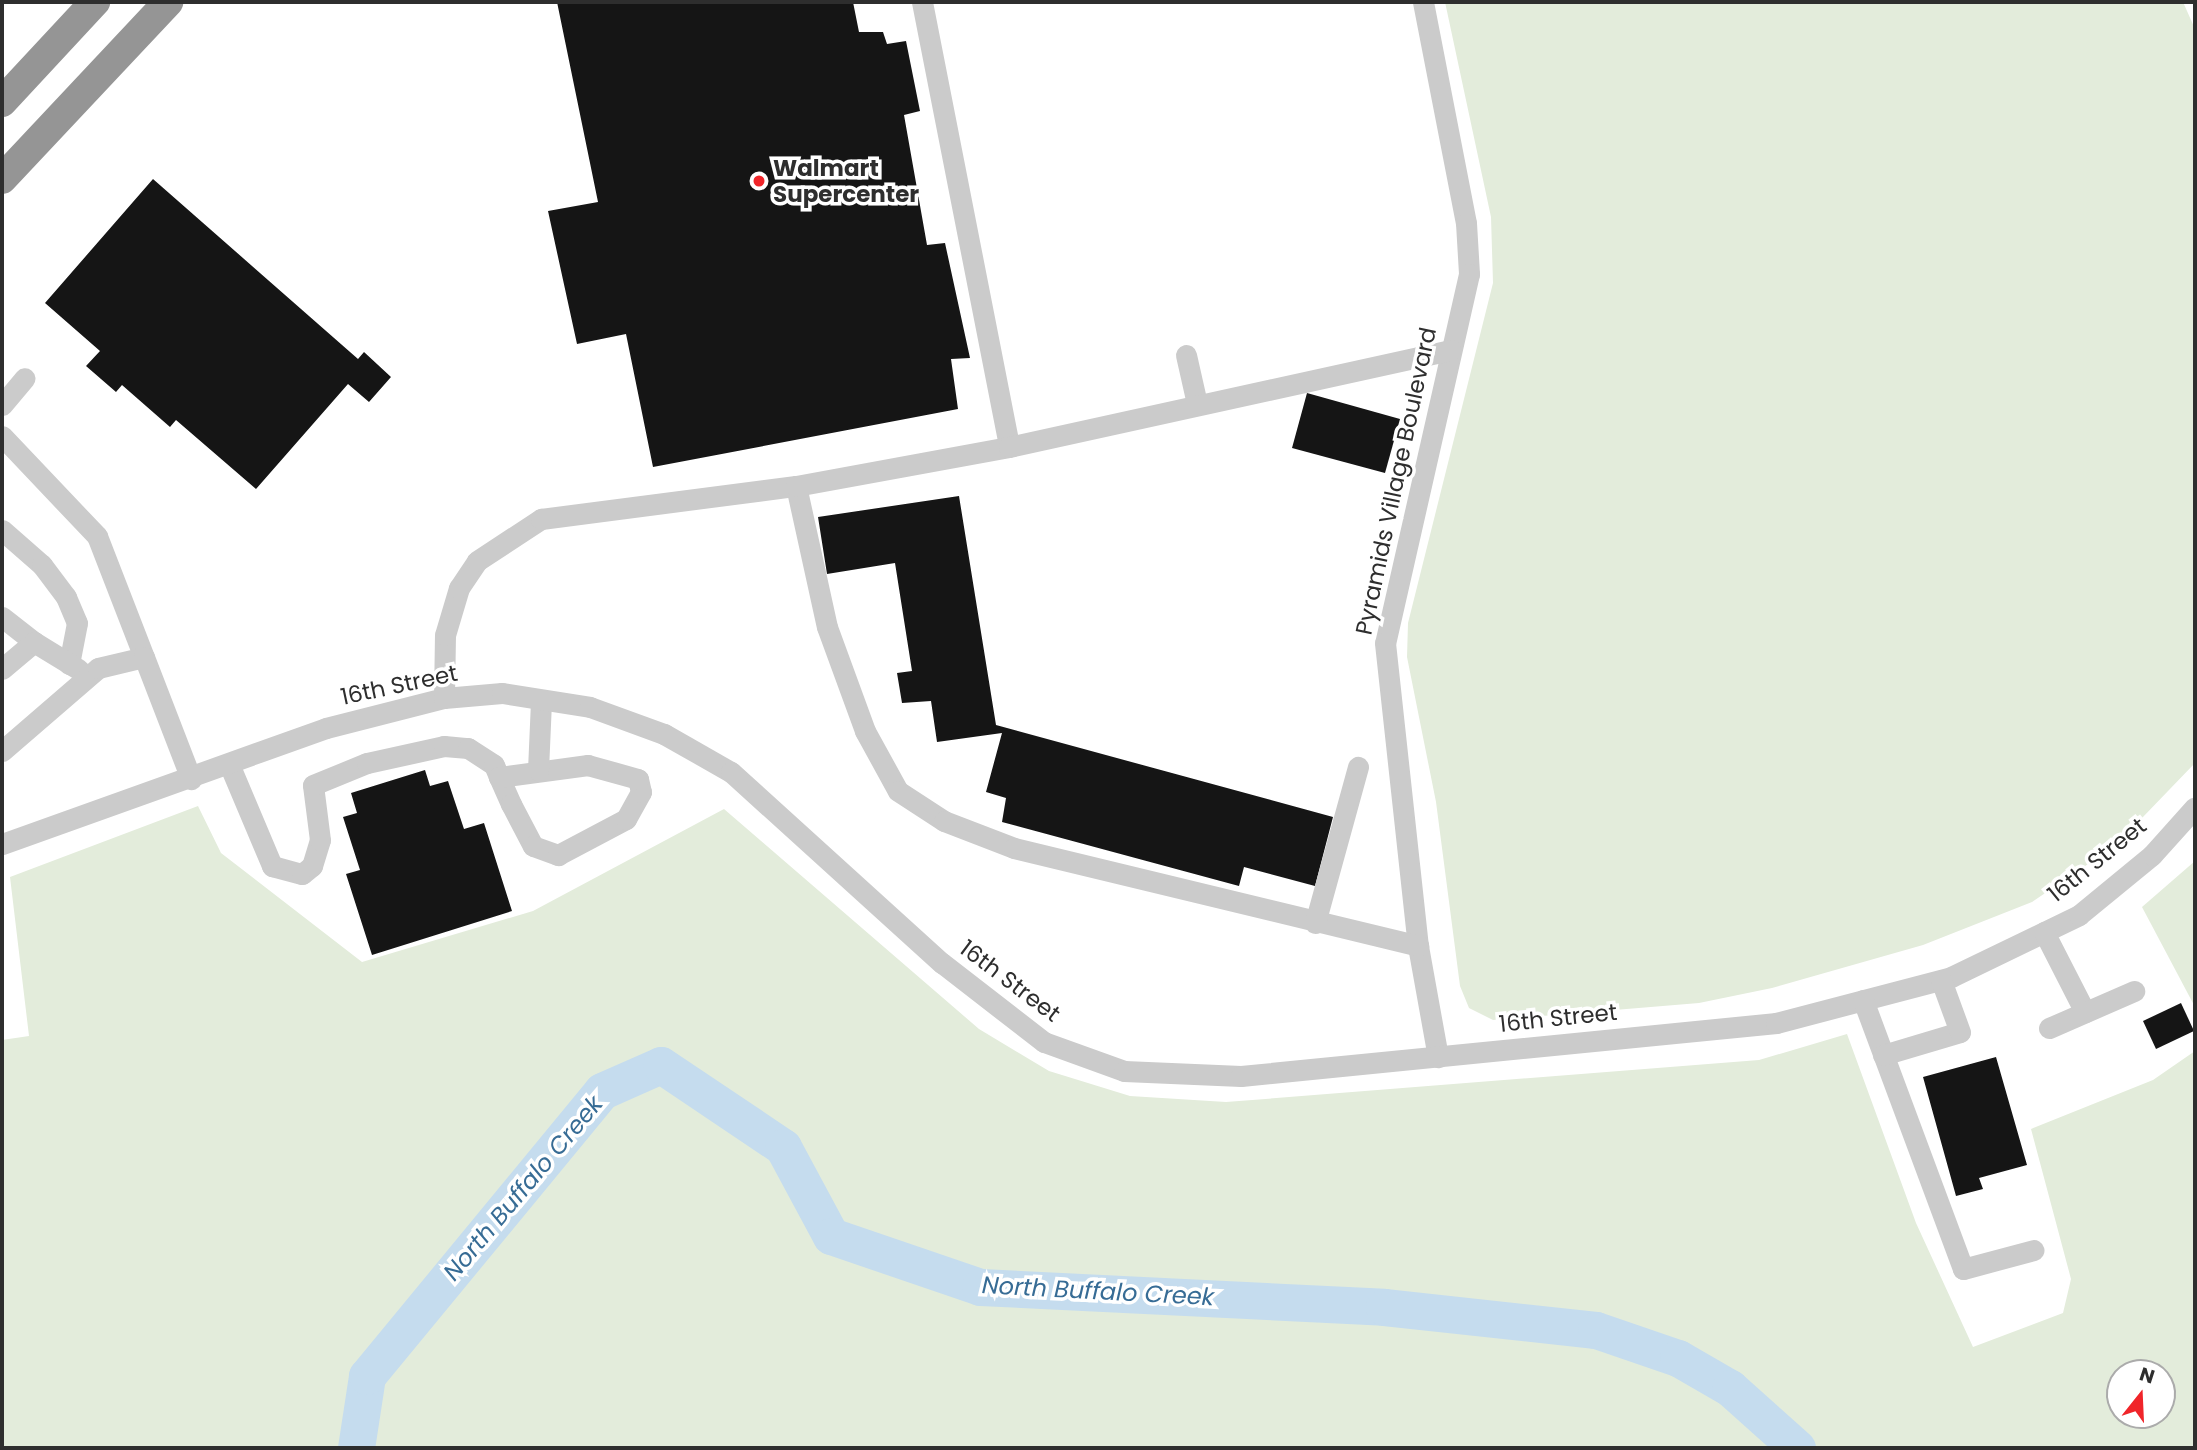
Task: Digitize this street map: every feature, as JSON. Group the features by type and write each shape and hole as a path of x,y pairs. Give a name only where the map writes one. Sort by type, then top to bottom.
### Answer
{"highway":[{"path":"2,102 95,2"},
{"path":"2,179 168,2"}],"street":[{"path":"922,2 1009,447"},
{"name":"Pyramids Village Boulevard","path":"1423,2 1466,223 1469,274 1385,643 1418,946 1438,1057"},
{"path":"444,698 445,635 459,588 477,561 541,519 796,486 1009,447 1450,350"},
{"path":"1186,355 1196,404"},
{"path":"2,405 26,378"},
{"path":"2,436 97,536 191,779"},
{"path":"796,486 827,627 865,731 898,791 944,821 1014,848 1418,946"},
{"path":"2,530 43,565 66,597 76,623 69,664"},
{"path":"2,617 34,642 88,676"},
{"path":"2,669 34,642"},
{"path":"2,751 88,676 144,657"},
{"name":"16th Street","path":"2,844 191,779 326,728 444,698 502,693 590,707 664,734 731,772 942,963 1044,1042 1124,1071 1241,1076 1776,1023 1941,979 2079,915 2152,855 2195,807"},
{"path":"538,770 541,699"},
{"path":"229,764 272,866 302,874 312,866 320,840 313,785 367,763 444,746 468,748 495,765 499,776 533,846 558,855 626,819 641,792 638,779 588,765 499,776"},
{"path":"1315,923 1358,767"},
{"path":"2044,932 2085,1012"},
{"path":"1882,1055 1960,1032 1941,979"},
{"path":"2049,1028 2134,991"},
{"path":"1863,1000 1963,1269 2034,1250"}],"green space":[{"path":"1445,2 2183,2 2195,29 2195,763 2116,845 2032,902 1923,945 1772,988 1699,1003 1493,1020 1469,1008 1460,986 1436,802 1407,657 1408,623 1493,283 1491,217"},
{"path":"198,806 221,853 362,962 533,911 724,809 979,1029 1049,1071 1130,1096 1226,1102 1759,1060 1847,1034 1916,1223 1973,1347 2063,1313 2071,1279 2031,1129 2153,1080 2195,1051 2195,1448 2,1448 2,1040 29,1036 10,877"},
{"path":"2195,861 2195,1007 2142,907"}],"building":[{"path":"557,2 853,2 859,32 883,32 887,44 906,41 920,111 904,115 927,245 945,243 970,358 951,359 958,409 653,467 626,334 577,344 548,211 598,202"},
{"path":"153,179 358,359 364,352 391,377 369,402 348,384 256,489 176,420 170,427 122,385 116,392 86,366 100,351 45,303"},
{"path":"1307,393 1400,419 1385,473 1292,448"},
{"path":"959,496 996,725 1333,817 1315,886 1244,867 1239,886 1002,822 1006,798 986,792 1002,733 937,742 931,701 902,703 897,673 912,671 895,563 827,574 818,517"},
{"path":"425,770 430,786 448,781 464,829 484,823 512,911 372,955 346,874 360,870 343,817 357,813 351,793"},
{"path":"2181,1003 2194,1031 2156,1049 2143,1021"},
{"path":"1996,1057 2027,1165 1979,1178 1983,1189 1956,1196 1923,1077"}],"waterway":[{"name":"North Buffalo Creek","path":"356,1448 367,1376 602,1091 661,1065 783,1147 831,1236 980,1287 1384,1307 1596,1330 1678,1358 1730,1388 1797,1448"}],"place":[{"name":"Walmart Supercenter","path":"759,181"}]}
